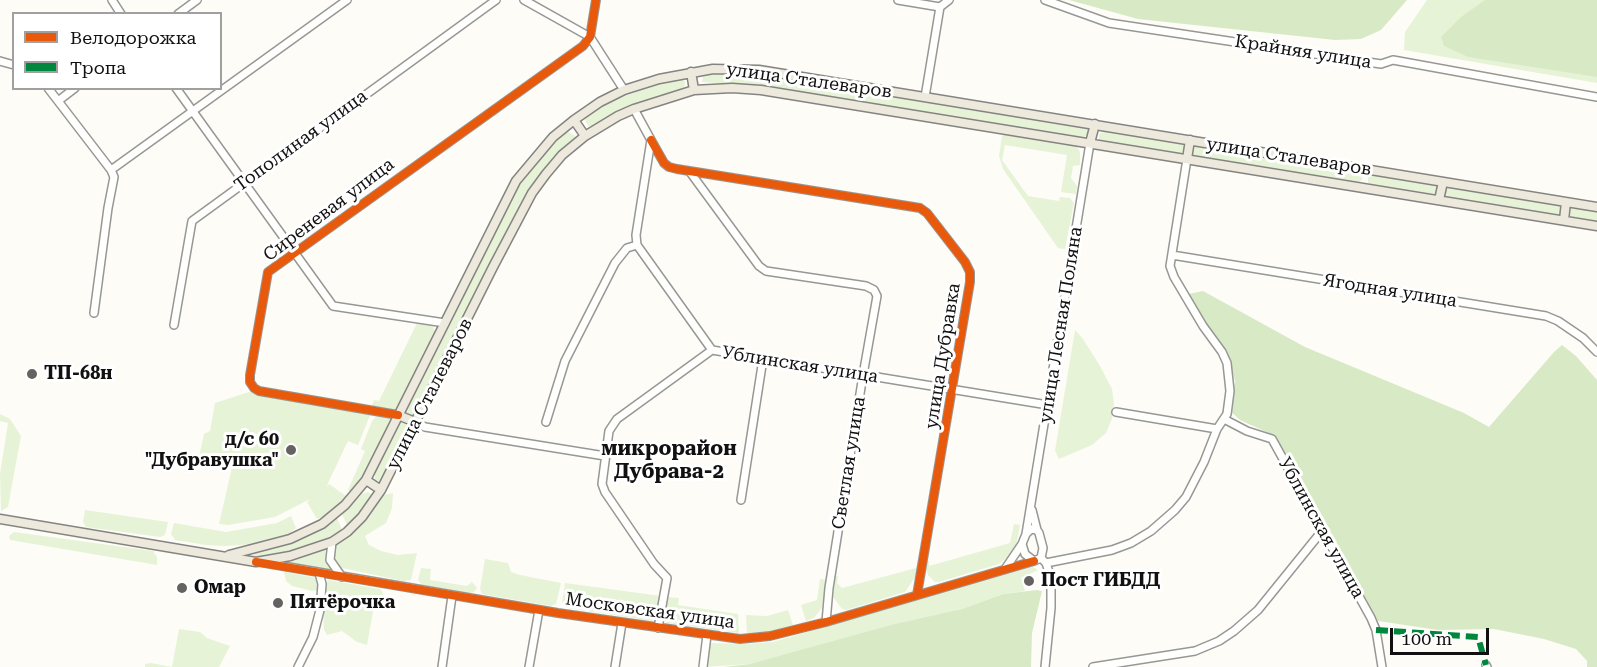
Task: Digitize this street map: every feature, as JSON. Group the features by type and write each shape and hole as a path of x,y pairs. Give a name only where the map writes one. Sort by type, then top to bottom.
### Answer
{"main road":[{"name":"улица Сталеваров","path":"223,556 290,539 322,524 345,505 366,480 516,181 553,137 574,120 600,102 624,90 659,79 713,69 759,70 1597,207"},
{"path":"691,72 693,90"},
{"name":"улица Сталеваров","path":"0,519 256,562 290,556 332,542 347,532 362,517 381,490 532,193 562,155 585,136 634,109 693,90 732,88 761,90 1597,226"},
{"path":"574,120 585,136"},
{"path":"1090,143 1095,124"},
{"path":"1187,159 1190,140"},
{"path":"1439,200 1443,182"},
{"path":"1564,220 1566,202"},
{"path":"398,415 415,422"},
{"path":"366,480 381,490"}],"street":[{"path":"181,12 197,0"},
{"path":"222,90 347,0"},
{"name":"Тополиная улица","path":"174,325 192,221 496,0"},
{"path":"524,0 590,37 624,90"},
{"path":"590,37 596,0"},
{"path":"898,0 940,7"},
{"path":"925,97 940,7 949,0"},
{"name":"Крайняя улица","path":"1045,0 1109,23 1381,63 1393,60 1597,97"},
{"name":"Сиреневая улица","path":"398,415 259,391 250,382 268,272 583,46 590,37"},
{"path":"50,90 114,177 94,313"},
{"path":"58,101 72,90"},
{"path":"177,90 333,306 445,323"},
{"path":"111,170 221,90"},
{"path":"546,422 566,361 615,262 627,248 637,245 636,235 651,140 634,109"},
{"name":"улица Дубравка","path":"651,140 664,163 669,167 920,208 927,213 951,243 970,272 953,390 917,595"},
{"name":"улица Лесная Поляна","path":"1022,544 1031,507 1090,143"},
{"name":"Московская улица","path":"256,562 539,610 740,639 770,636 826,622 1040,560 1112,550 1131,543 1151,531 1186,497 1204,462 1217,429 1227,414 1230,391 1227,363 1174,277 1170,266 1187,159"},
{"name":"Светлая улица","path":"690,172 759,266 766,271 866,286 874,290 877,296 862,375 829,588 826,622"},
{"name":"Ублинская улица","path":"637,245 712,350 1048,405"},
{"name":"Ягодная улица","path":"1172,255 1546,316 1558,321 1583,338 1597,352"},
{"path":"658,628 667,578 654,564 604,492 602,484 609,431 617,419 712,350"},
{"path":"741,500 763,359"},
{"path":"1116,412 1217,429"},
{"name":"Ублинская улица","path":"1224,419 1247,431 1272,439 1374,624 1382,667"},
{"path":"415,422 425,427 605,456"},
{"name":"улица Лесная Поляна","path":"1031,507 1042,540 1040,560 1049,572 1051,608 1045,667"},
{"path":"1026,534 1031,529 1037,530"},
{"path":"1093,667 1196,651 1219,641 1258,610 1322,531"},
{"path":"332,542 330,560 342,577"},
{"path":"1022,544 1025,554 1040,560"},
{"path":"1004,570 1022,544"},
{"path":"298,667 313,637 320,610 322,584 319,573"},
{"path":"442,667 452,596"},
{"path":"530,667 539,610"},
{"path":"615,667 622,623"},
{"path":"703,667 707,635"}],"green space":[{"path":"1069,0 1407,0 1381,30 1361,39 1335,40 1138,19"},
{"path":"1427,0 1597,0 1597,83 1404,50 1405,32"},
{"path":"1485,0 1597,0 1597,77 1468,57 1444,46 1441,37 1461,17"},
{"path":"731,72 1084,127 1089,130 1088,135 1082,138 758,86 702,82 703,76 709,73"},
{"path":"678,78 685,81 685,86 680,90 638,103 594,126 588,126 585,120 587,115 616,99"},
{"path":"1107,130 1182,142 1186,146 1185,152 1180,155 1103,142 1099,139 1099,134"},
{"path":"567,131 575,136 572,142 559,153 531,188 416,414 411,417 406,415 405,410 518,185 550,145"},
{"path":"1005,133 1071,144 1078,148 1080,165 1073,166 1071,178 1077,186 1076,194 1061,192 1067,155 1005,145 1002,160 1028,196 1059,201 1060,197 1070,198 1074,203 1065,249 1058,248 1003,169 999,156 1002,136"},
{"path":"1200,145 1359,171 1362,180 1356,184 1196,158 1191,154 1193,146"},
{"path":"1375,174 1438,184 1440,186 1438,195 1435,197 1372,187 1368,182 1368,176"},
{"path":"1446,185 1558,204 1562,207 1562,213 1556,216 1444,198 1442,195"},
{"path":"1574,206 1597,210 1597,223 1572,219 1568,215 1569,209"},
{"path":"1203,291 1305,347 1464,413 1489,427 1562,345 1576,356 1597,380 1597,667 1587,667 1587,661 1576,649 1544,639 1494,629 1438,630 1378,621 1319,510 1271,434 1240,420 1230,411 1235,381 1227,356 1202,321 1188,294"},
{"path":"418,321 432,324 435,332 395,411 371,408 374,400 379,401"},
{"path":"1075,330 1100,366 1112,389 1114,404 1112,419 1106,433 1092,445 1059,459 1055,451"},
{"name":"д/с 60 \"Дубравушка\"","path":"249,392 371,413 358,445 348,441 328,483 327,487 329,484 346,496 346,500 317,519 307,502 310,499 275,517 228,525 219,524 233,463 199,457 204,434 210,431 215,403"},
{"path":"0,414 10,419 21,436 8,507 1,511 0,474 8,423 0,421"},
{"path":"379,414 387,414 390,422 360,483 350,492 348,490 365,451 361,449 372,421"},
{"path":"400,420 408,422 409,425 383,479 379,481 375,479 374,474"},
{"path":"368,492 371,494 370,501 348,527 342,514 362,494"},
{"path":"393,493 392,508 386,523 365,536 369,545 381,551 398,555 417,553 411,580 403,581 338,567 333,559 333,550 354,533 384,495"},
{"path":"85,510 168,522 165,535 160,537 86,527 83,522"},
{"path":"291,516 296,528 283,538 258,544 206,545 175,540 171,534 174,523 226,532 277,523"},
{"path":"337,518 342,530 330,538 288,553 254,557 253,554 305,538"},
{"path":"1014,524 1020,525 1016,546 1013,553 999,564 939,582 935,582 928,575 927,561 929,561 929,566 1010,543"},
{"path":"14,532 153,551 157,557 157,565 10,540 9,536"},
{"path":"325,550 328,564 333,570 295,565 290,562"},
{"path":"485,559 508,563 511,572 520,575 561,583 556,604 551,606 482,594 480,589"},
{"path":"918,560 922,561 920,570 905,592 846,610 842,609 833,597 835,575 838,576 837,583 842,588 916,568"},
{"path":"1033,567 1038,570 1021,578 1025,591 1003,594 962,609 750,664 704,667 707,648 711,643 773,642"},
{"path":"421,568 431,569 430,580 467,586 472,582 477,588 470,593 422,585 418,580"},
{"path":"284,572 317,578 318,590 312,591 292,586 286,581"},
{"path":"820,579 827,580 822,608 814,618 806,621 801,605 817,600"},
{"path":"328,580 380,589 383,592 381,602 375,601 367,645 357,642 342,631 327,635 324,630 324,588"},
{"path":"565,583 661,596 657,616 652,621 568,608 562,603"},
{"path":"1042,591 1032,633 1031,667 724,667 750,664 891,625 962,609 1003,594"},
{"path":"665,597 679,598 678,605 738,614 739,633 667,623 663,616"},
{"path":"788,610 793,625 768,632 747,633 746,615 767,616"},
{"path":"179,629 200,632 207,638 230,646 219,667 172,667"},
{"path":"151,663 172,667 145,667 145,664"}],"marked path":[{"path":"1376,630 1478,637 1486,665"}],"cycle path":[{"path":"398,415 259,391 254,388 250,382 250,375 268,272 583,46 590,37 596,0"},
{"path":"651,140 664,163 669,167 920,208 927,213 965,262 970,272 970,282 917,595"},
{"path":"256,562 558,613 740,639 770,636 826,622 1034,561"}],"place":[{"name":"ТП-68н","path":"32,374"},
{"name":"д/с 60 \"Дубравушка\"","path":"291,450"},
{"name":"Пост ГИБДД","path":"1029,581"},
{"name":"Омар","path":"182,588"},
{"name":"Пятёрочка","path":"278,603"}],"district":[{"name":"микрорайон Дубрава-2","path":"669,460"}]}
